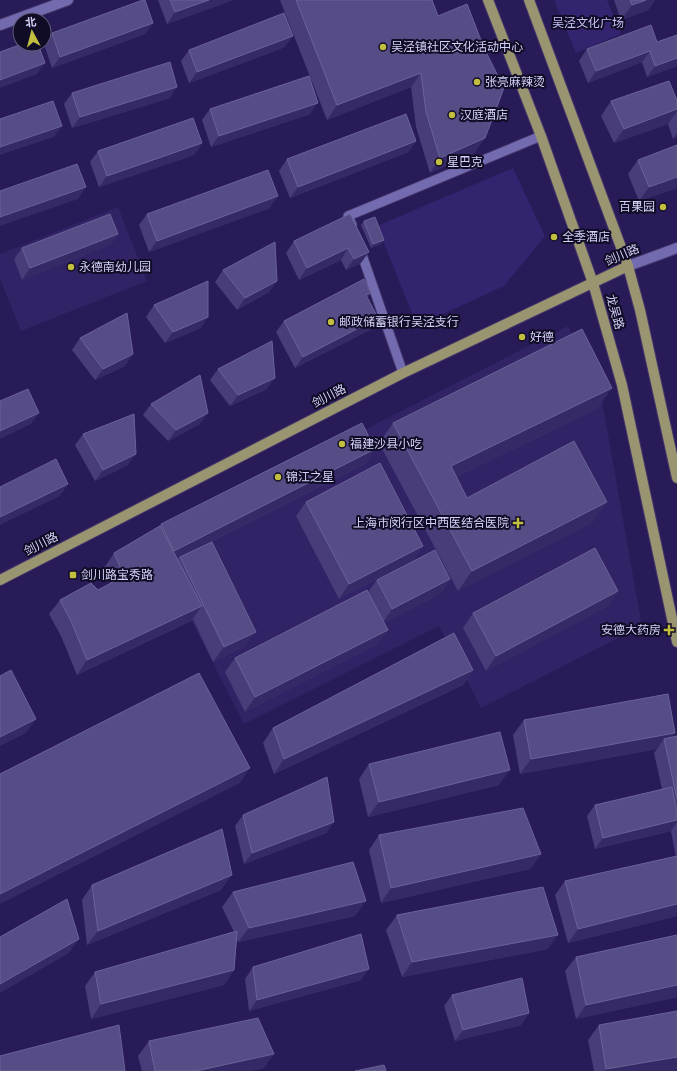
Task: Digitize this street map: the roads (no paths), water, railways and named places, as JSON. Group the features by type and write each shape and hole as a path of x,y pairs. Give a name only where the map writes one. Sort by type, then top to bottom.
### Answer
{"main road":[{"name":"龙吴路","path":"488,0 541,136 593,283 622,385 677,642"},
{"name":"龙吴路","path":"529,0 628,266 640,310 677,478"},
{"name":"剑川路","path":"0,580 403,373 628,266"}],"street":[{"path":"0,24 68,0"},
{"name":"剑川路","path":"628,266 677,248"}],"lane":[{"path":"403,373 348,216 541,136"}],"place":[{"name":"吴泾镇社区文化活动中心","path":"383,47"},
{"name":"张亮麻辣烫","path":"477,82"},
{"name":"汉庭酒店","path":"452,115"},
{"name":"星巴克","path":"439,162"},
{"name":"百果园","path":"663,207"},
{"name":"全季酒店","path":"554,237"},
{"name":"永德南幼儿园","path":"71,267"},
{"name":"邮政储蓄银行吴泾支行","path":"331,322"},
{"name":"好德","path":"522,337"},
{"name":"福建沙县小吃","path":"342,444"},
{"name":"锦江之星","path":"278,477"},
{"name":"上海市闵行区中西医结合医院","path":"518,523"},
{"name":"剑川路宝秀路","path":"73,575"},
{"name":"安德大药房","path":"669,630"}],"park label":[{"name":"吴泾文化广场","path":"588,23"}]}
